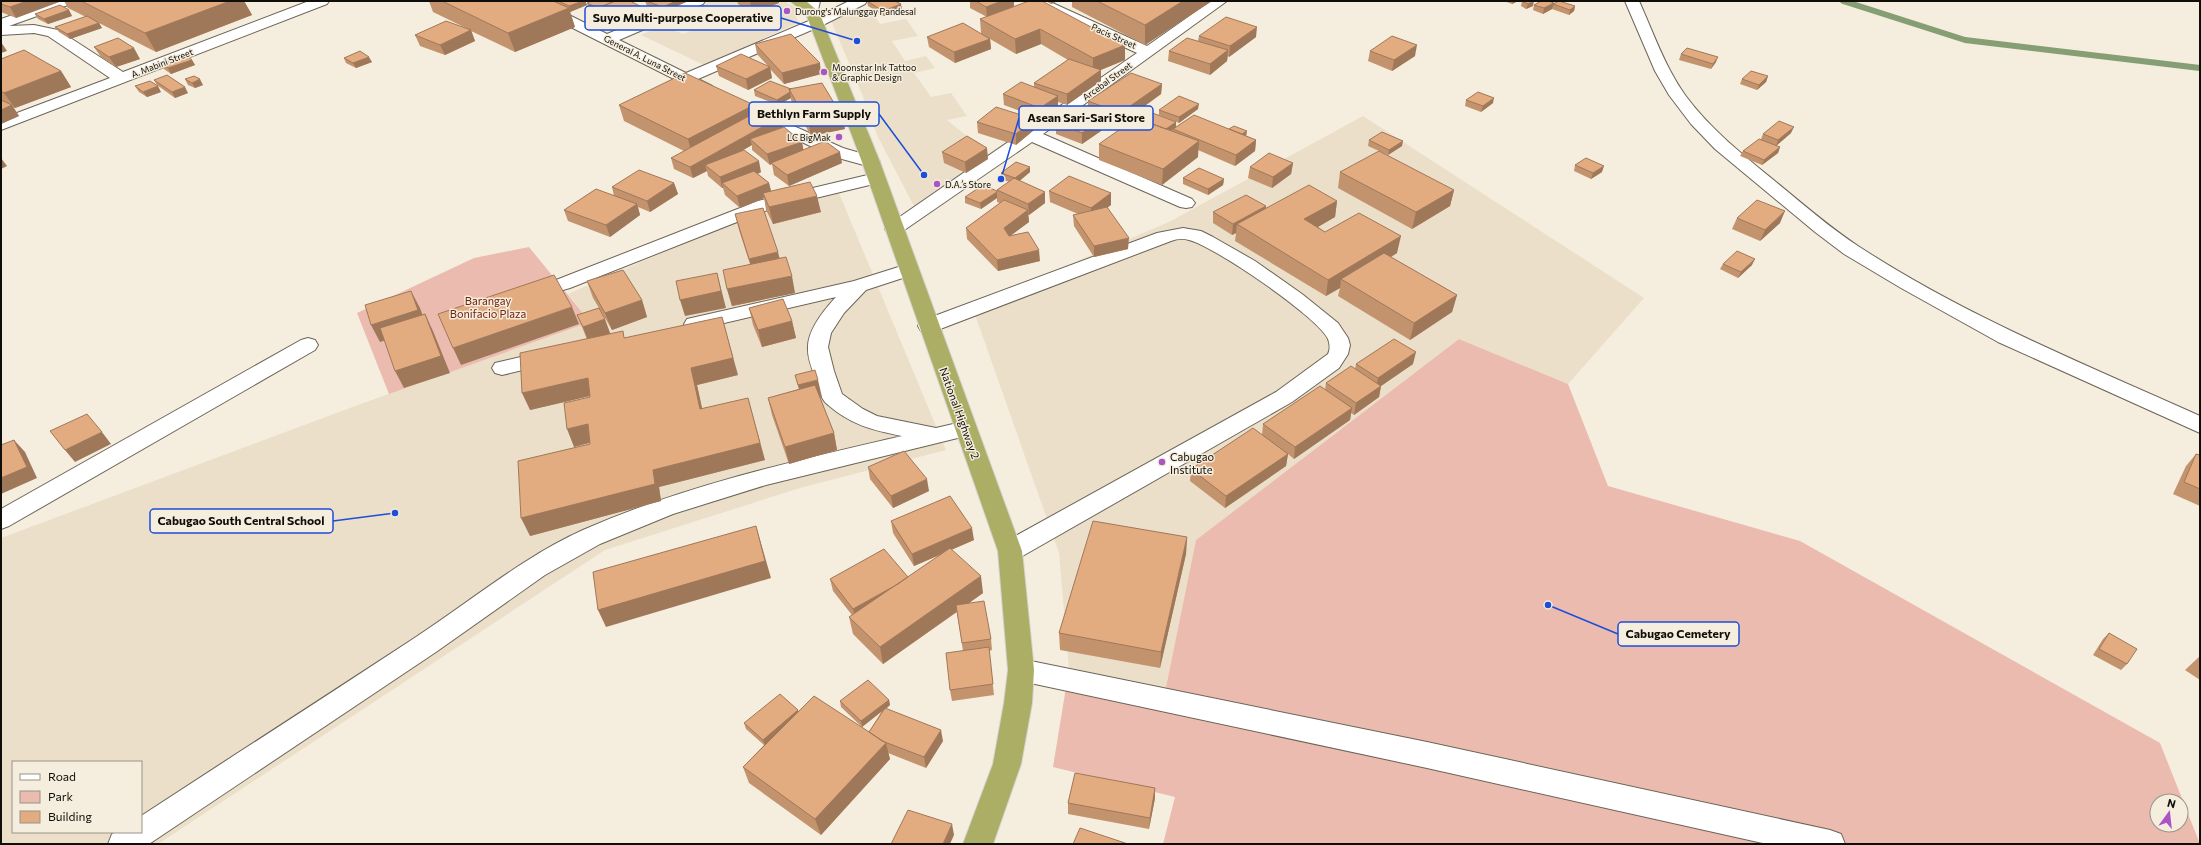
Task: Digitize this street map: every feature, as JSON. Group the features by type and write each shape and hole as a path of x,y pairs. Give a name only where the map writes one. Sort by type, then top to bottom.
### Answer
{"highway":[{"path":"797,1 813,12"},
{"name":"National Highway 2","path":"813,12 874,170 908,270 1010,551 1020,670 1018,703 1007,764 978,844"}],"street":[{"path":"1,24 66,1"},
{"name":"A. Mabini Street","path":"1,125 322,1"},
{"name":"General A. Luna Street","path":"530,1 720,96"},
{"path":"608,39 698,1"},
{"path":"686,79 813,12 860,1"},
{"name":"Pacis Street","path":"1036,1 1148,52"},
{"name":"Arcebal Street","path":"894,229 1031,135 1220,1"},
{"path":"1632,1 1663,71 1677,95 1697,121 1721,146 1821,228 1851,250 1908,284 2004,337 2200,425"},
{"path":"1,31 34,29 53,33 122,78"},
{"path":"748,110 874,170"},
{"path":"1031,135 1186,203"},
{"path":"563,284 764,206 874,170"},
{"path":"928,326 1164,237 1183,233 1204,239 1232,255 1320,316 1333,329 1338,338 1341,347 1338,356 1332,363 1284,397 1010,551"},
{"path":"672,329 859,286 908,270"},
{"path":"859,286 836,308 821,333 818,347 833,398 855,414 871,422 938,436"},
{"path":"1,520 308,345"},
{"path":"502,368 572,352"},
{"path":"142,832 427,644 536,568 591,537 665,508 764,477 966,429"},
{"path":"1020,670 1426,755 1830,844"},
{"path":"123,844 140,833"}],"shaded area":[{"path":"710,1 783,1 794,6 798,23 704,65 641,35 662,25 683,34 702,26 675,15"},
{"path":"868,8 880,24 906,19 918,36 892,41 905,61 926,56 935,68 914,73 931,97 951,93 967,116 947,120 994,158 916,210 878,137 862,94 830,18"},
{"name":"Cabugao Institute","path":"1363,116 1644,298 1568,384 1459,339 1196,540 1165,692 1069,669 1059,553 972,306 1169,222"},
{"path":"839,193 946,450 800,488 605,550 158,844 1,844 1,538 358,405 590,322 568,294 768,206"}],"green space":[{"name":"Barangay Bonifacio Plaza","path":"529,247 590,322 389,394 357,313 474,258"},
{"path":"1459,339 1568,384 1608,486 1800,541 2160,743 2180,793 2149,793 2149,833 2189,833 2189,816 2200,844 1163,844 1175,797 1053,767 1069,669 1165,692 1196,540"}],"building":[{"path":"1,1 27,1 10,7 1,4"},
{"path":"81,1 230,1 145,33"},
{"path":"442,1 553,1 569,8 508,33"},
{"path":"558,1 583,1 569,6"},
{"path":"592,1 615,1 598,8 587,3"},
{"path":"615,1 630,1 644,8 615,20 594,10"},
{"path":"646,1 676,1 663,7"},
{"path":"867,1 895,1 901,4 883,11"},
{"path":"976,1 1002,1 986,7"},
{"path":"1029,1 1042,1 1125,45 1093,58 1040,29 1015,39 980,19"},
{"path":"1097,1 1183,1 1145,25"},
{"path":"1522,1 1534,1 1528,4"},
{"path":"1541,1 1554,3 1544,8 1534,5"},
{"path":"1559,1 1575,6 1570,10 1553,4"},
{"path":"60,5 69,10 44,19 35,14"},
{"path":"87,16 99,23 67,34 55,27"},
{"path":"1226,17 1257,27 1230,46 1199,36"},
{"path":"446,21 471,30 440,45 415,35"},
{"path":"963,23 990,39 954,52 927,37"},
{"path":"791,34 820,63 782,73 755,44"},
{"path":"1392,36 1417,45 1394,60 1370,51"},
{"path":"118,38 134,48 109,57 94,47"},
{"path":"1187,38 1228,50 1210,64 1169,51"},
{"path":"1687,48 1718,57 1713,64 1681,54"},
{"path":"24,50 61,71 4,93 1,91 1,59"},
{"path":"360,51 369,57 353,63 344,58"},
{"path":"741,54 770,67 746,79 716,66"},
{"path":"186,55 192,60 168,68 161,63"},
{"path":"1069,59 1101,70 1067,94 1034,83"},
{"path":"1751,71 1768,76 1759,85 1742,79"},
{"path":"685,73 754,105 688,139 619,105"},
{"path":"1131,73 1162,84 1120,113 1088,101"},
{"path":"167,75 185,87 172,92 154,80"},
{"path":"194,76 200,79 192,83 185,79"},
{"path":"150,81 158,86 143,92 135,86"},
{"path":"770,81 791,89 789,89 790,92 777,100 754,90"},
{"path":"1021,82 1058,96 1040,108 1003,94"},
{"path":"822,83 843,118 809,125 789,89"},
{"path":"1478,92 1494,98 1483,106 1466,100"},
{"path":"1179,96 1199,104 1179,117 1159,110"},
{"path":"1,100 12,105 1,110"},
{"path":"996,107 1034,119 1016,134 977,122"},
{"path":"762,109 780,117 690,167 671,158"},
{"path":"1075,110 1101,120 1082,133 1056,123"},
{"path":"1150,112 1176,122 1166,129 1139,119"},
{"path":"1194,115 1256,140 1236,155 1173,129"},
{"path":"1136,118 1199,141 1163,169 1099,144"},
{"path":"1779,121 1794,127 1778,140 1763,134"},
{"path":"1234,126 1247,131 1242,134 1229,129"},
{"path":"784,127 802,142 767,154 750,139"},
{"path":"1382,132 1403,141 1389,150 1369,140"},
{"path":"967,136 987,148 965,162 942,152"},
{"path":"1759,139 1780,147 1764,160 1743,151"},
{"path":"825,141 840,152 787,175 771,163"},
{"path":"744,150 759,161 720,177 705,165"},
{"path":"1379,151 1454,190 1416,212 1340,172"},
{"path":"1269,153 1293,163 1273,177 1250,167"},
{"path":"1586,158 1604,166 1593,173 1575,165"},
{"path":"1016,162 1030,167 1015,178 1001,173"},
{"path":"1199,168 1224,179 1208,189 1183,178"},
{"path":"639,170 674,183 647,201 612,187"},
{"path":"754,171 769,183 737,196 722,183"},
{"path":"1069,176 1111,193 1091,208 1049,191"},
{"path":"1014,178 1045,192 1028,204 997,190"},
{"path":"810,182 817,196 769,207 763,193"},
{"path":"983,185 997,192 980,203 965,197"},
{"path":"1309,185 1337,201 1304,219 1325,232 1359,213 1401,236 1328,280 1237,224"},
{"path":"596,189 637,204 606,225 564,210"},
{"path":"1246,195 1266,206 1233,224 1213,212"},
{"path":"1004,200 1028,210 1004,228 1009,236 1028,232 1039,250 997,260 966,228"},
{"path":"1757,200 1785,211 1765,230 1737,218"},
{"path":"1107,207 1129,238 1094,246 1073,215"},
{"path":"763,208 778,252 749,259 735,214"},
{"path":"1737,251 1755,259 1741,272 1723,264"},
{"path":"1384,253 1457,295 1414,323 1341,279"},
{"path":"786,257 792,276 727,289 723,270"},
{"path":"623,270 642,300 605,313 587,281"},
{"path":"717,273 721,291 680,300 676,281"},
{"path":"554,275 572,307 453,348 438,314"},
{"path":"411,291 418,310 371,325 365,305"},
{"path":"783,299 792,321 758,330 749,308"},
{"path":"599,308 605,319 583,327 577,315"},
{"path":"425,314 441,356 395,371 380,328"},
{"path":"722,317 733,358 691,368 700,409 748,398 760,443 653,470 655,484 521,518 518,461 590,444 588,424 567,429 564,403 590,397 588,378 522,393 520,353 623,331 624,338"},
{"path":"1394,339 1416,352 1378,378 1356,364"},
{"path":"1351,366 1381,386 1356,403 1326,383"},
{"path":"815,370 818,380 798,385 795,375"},
{"path":"815,385 834,433 785,447 768,398"},
{"path":"1320,386 1352,408 1295,447 1263,424"},
{"path":"87,414 102,432 65,450 50,431"},
{"path":"1253,428 1288,454 1226,496 1191,469"},
{"path":"14,440 27,467 1,478 1,445"},
{"path":"904,451 927,479 891,496 868,467"},
{"path":"2196,454 2200,455 2200,489 2184,482"},
{"path":"950,496 972,528 912,554 891,521"},
{"path":"1093,521 1187,537 1161,652 1059,633"},
{"path":"756,526 765,561 598,610 593,572"},
{"path":"950,548 981,576 880,647 849,617"},
{"path":"884,549 908,577 853,609 830,579"},
{"path":"984,601 991,639 962,643 956,605"},
{"path":"2109,633 2137,649 2127,664 2099,649"},
{"path":"989,647 993,684 950,690 946,653"},
{"path":"868,680 889,700 861,721 840,701"},
{"path":"780,694 798,710 763,740 744,723"},
{"path":"814,696 886,743 815,819 743,767"},
{"path":"885,708 941,730 924,757 882,741 869,732"},
{"path":"1075,773 1155,788 1150,818 1068,803"},
{"path":"908,810 952,824 943,844 891,844"},
{"path":"1080,828 1128,844 1073,844"}],"waterway":[{"path":"1843,1 1965,40 2200,68"}],"place":[{"name":"Durong's Malunggay Pandesal","path":"787,11"},
{"name":"Suyo Multi-purpose Cooperative","path":"857,41"},
{"name":"Moonstar Ink Tattoo & Graphic Design","path":"824,72"},
{"name":"LC BigMak","path":"839,137"},
{"name":"Bethlyn Farm Supply","path":"924,175"},
{"name":"Asean Sari-Sari Store","path":"1001,179"},
{"name":"D.A.’s Store","path":"937,184"},
{"name":"Cabugao Institute","path":"1162,462"},
{"name":"Cabugao South Central School","path":"395,513"},
{"name":"Cabugao Cemetery","path":"1548,605"}]}
